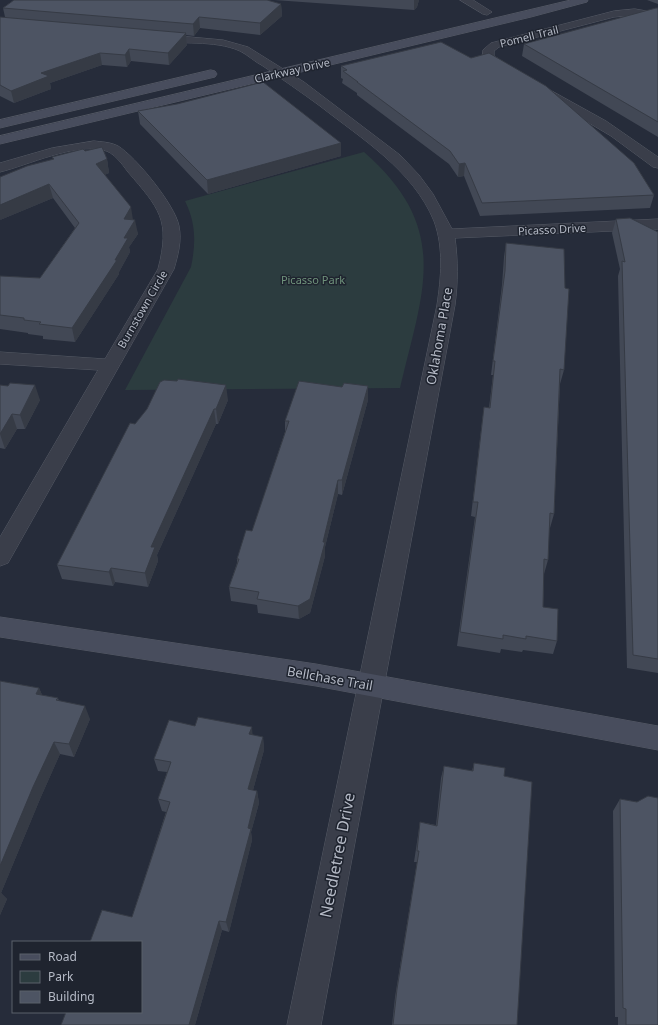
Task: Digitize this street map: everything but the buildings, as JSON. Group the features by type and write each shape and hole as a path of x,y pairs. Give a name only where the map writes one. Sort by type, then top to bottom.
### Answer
{"street":[{"path":"465,0 487,12"},
{"name":"Clarkway Drive","path":"0,140 269,65 532,14 583,0"},
{"path":"472,16 501,9"},
{"name":"Pomell Trail","path":"658,16 635,12 614,14 495,44 489,48 487,52 488,57 642,149 658,164"},
{"name":"Oklahoma Place","path":"149,37 223,43 244,49 300,85 395,158 414,178 428,197 441,220 446,234 449,257 449,283 446,305 370,686"},
{"path":"0,124 50,110 227,70"},
{"name":"Burnstown Circle","path":"0,168 63,150 89,146 105,146 121,155 162,201 173,235 171,253 166,269 109,365 0,557"},
{"name":"Picasso Drive","path":"446,234 658,224"},
{"path":"0,358 109,365"},
{"name":"Bellchase Trail","path":"0,626 316,675 658,738"},
{"name":"Needletree Drive","path":"304,1025 370,686"}],"green space":[{"name":"Picasso Park","path":"364,152 392,180 410,208 420,235 424,262 422,291 400,388 125,390 191,267 194,250 194,233 189,209 185,201"}]}
